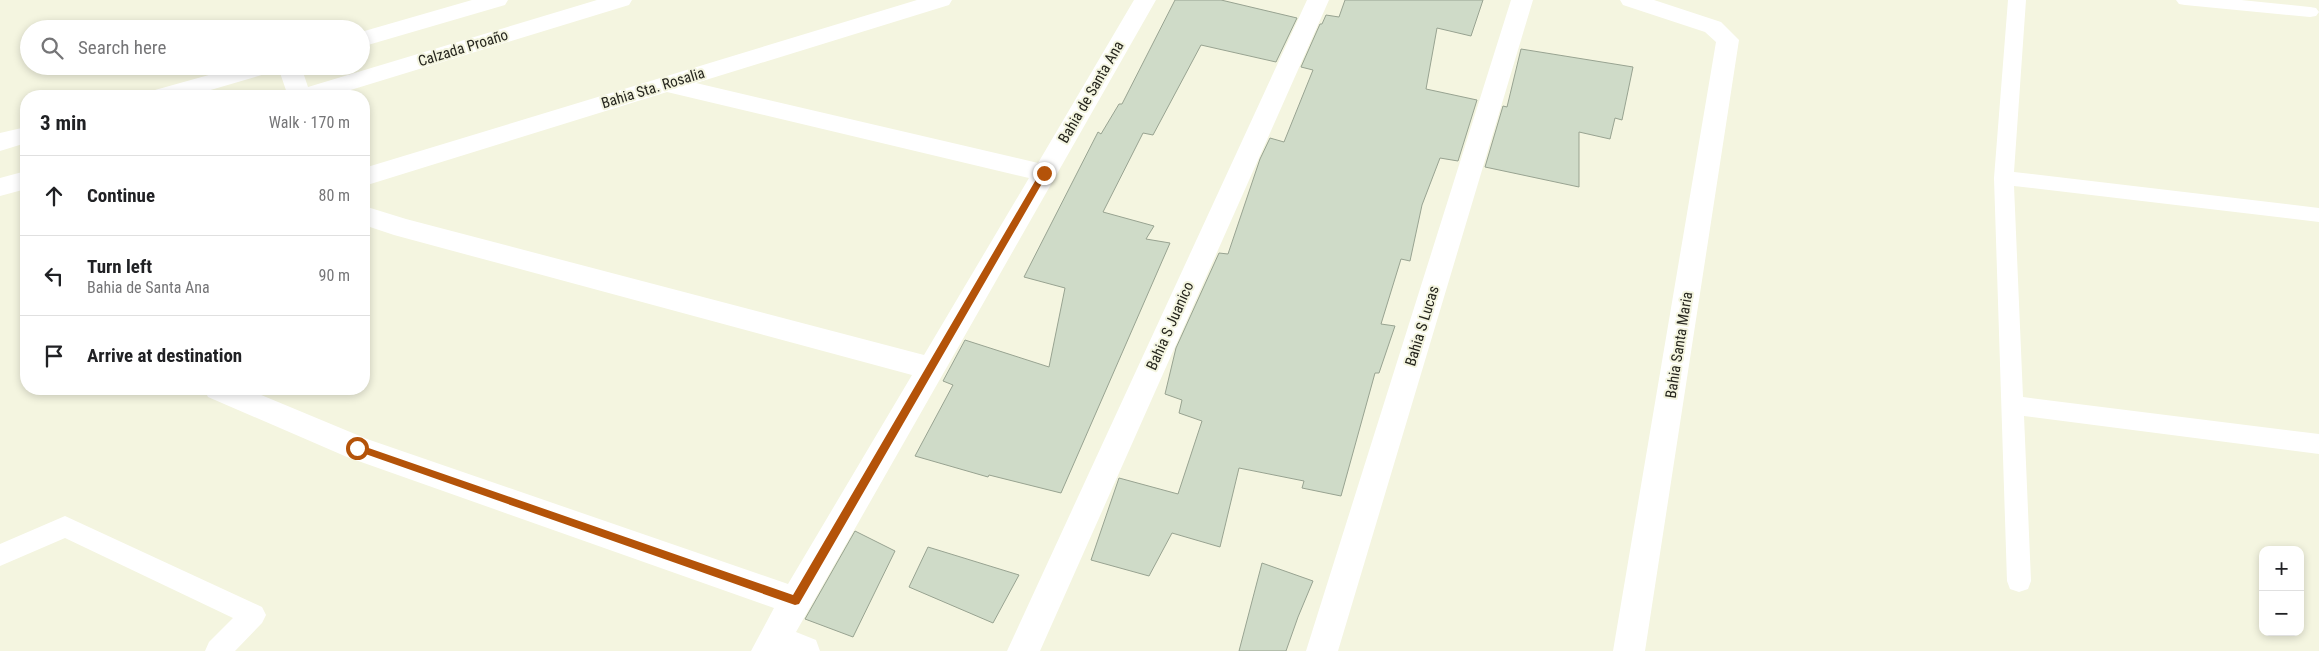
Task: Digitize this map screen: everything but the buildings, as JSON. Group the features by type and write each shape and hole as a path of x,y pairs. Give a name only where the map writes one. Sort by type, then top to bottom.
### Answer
{"street":[{"path":"370,37 497,0"},
{"name":"Calzada Proaño","path":"325,90 621,0"},
{"name":"Bahia Sta. Rosalia","path":"370,175 942,0"},
{"name":"Bahia de Santa Ana","path":"770,646 1145,0"},
{"name":"Bahia S Juanico","path":"1023,651 1318,0"},
{"name":"Bahia S Lucas","path":"1322,651 1522,0"},
{"name":"Bahia Santa Maria","path":"1629,651 1728,40 1713,27 1631,0"},
{"path":"184,90 238,75"},
{"path":"292,75 298,90"},
{"path":"666,84 1044,173"},
{"path":"0,142 20,137"},
{"path":"0,187 20,182"},
{"path":"370,217 403,228 930,368"},
{"path":"232,395 357,448 795,600"},
{"path":"770,646 804,651"}],"lane":[{"path":"2017,0 2004,178 2019,581"},
{"path":"2185,0 2310,12"},
{"path":"2004,178 2319,215"},
{"path":"2013,405 2319,444"},
{"path":"0,555 65,527 253,615 218,651"}],"route":[{"path":"357,448 795,600 1044,173"}]}
